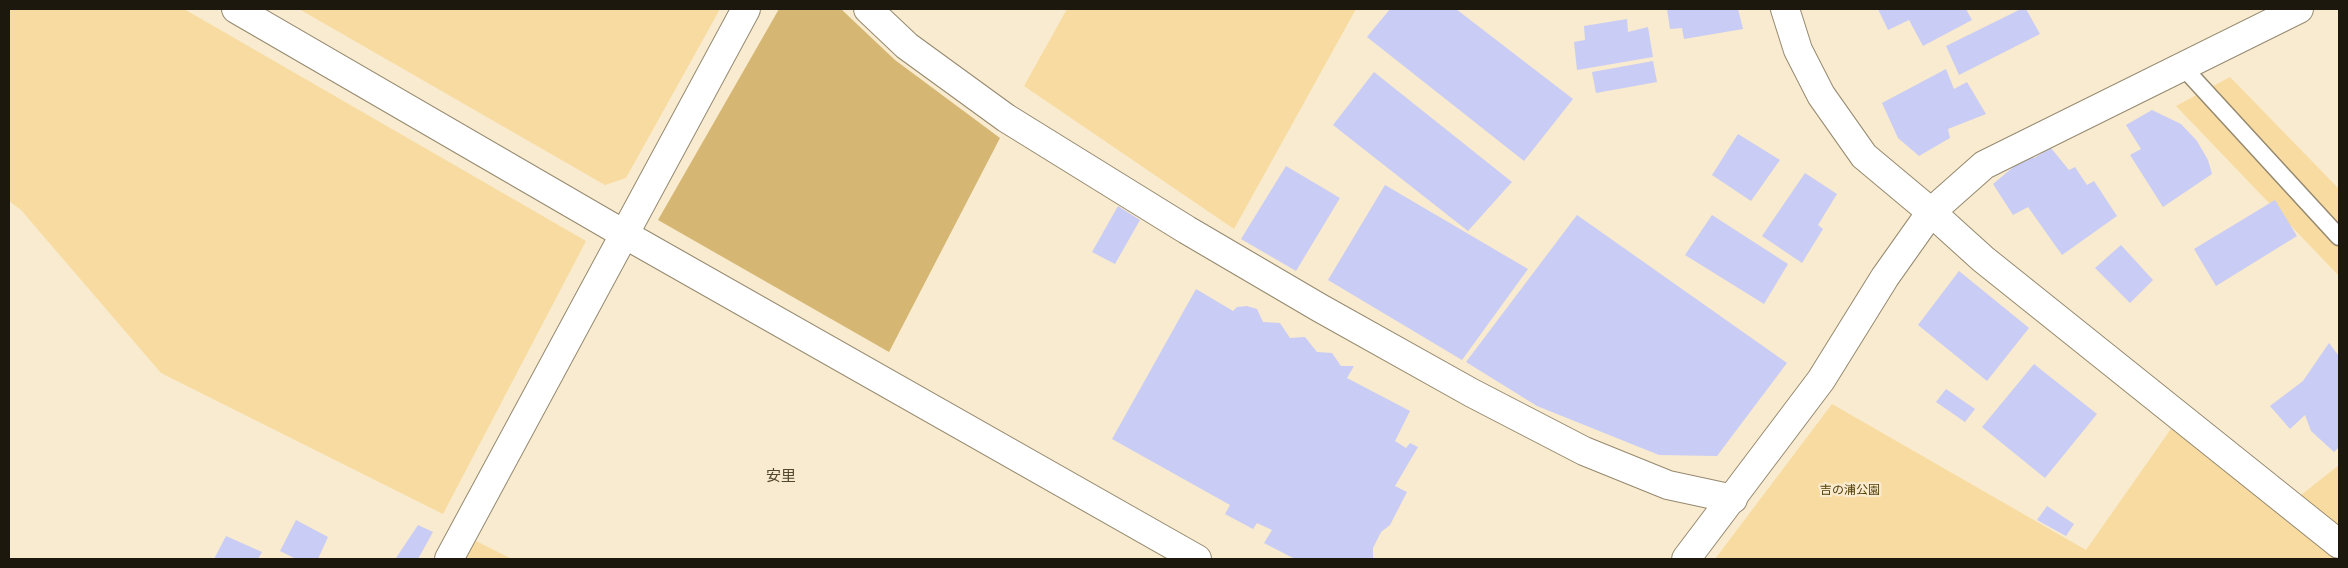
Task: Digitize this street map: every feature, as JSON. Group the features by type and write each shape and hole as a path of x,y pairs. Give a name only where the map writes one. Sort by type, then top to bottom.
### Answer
{"street":[{"path":"236,9 624,234 1197,559"},
{"path":"448,559 746,9"},
{"path":"868,9 907,46 1006,118 1178,225 1320,308 1472,393 1584,451 1668,485 1734,499"},
{"path":"1785,9 1798,50 1822,95 1864,156 1931,212 1983,259 2339,544"},
{"path":"1686,559 1734,499 1822,380 1886,277 1931,212 1984,165 2300,9"}],"lane":[{"path":"2182,66 2339,237"}],"green space":[{"path":"9,9 184,9 586,241 443,514 161,373 21,210 9,201"},
{"path":"299,9 720,9 626,178 605,185"},
{"path":"1067,9 1356,9 1234,229 1024,86"},
{"path":"2230,77 2339,189 2339,276 2176,106"},
{"name":"吉の浦公園","path":"1832,404 2086,550 2180,416 2296,499 2339,465 2339,559 1715,559"},
{"path":"472,539 512,559 461,559"}],"shaded area":[{"path":"779,9 841,9 895,60 1000,138 889,352 658,220"}],"building":[{"path":"1390,9 1456,9 1573,99 1524,161 1367,37"},
{"path":"1667,9 1738,9 1743,29 1684,39 1682,28 1670,29"},
{"path":"1878,9 1966,9 1972,20 1923,46 1909,20 1888,30"},
{"path":"2021,9 2026,9 2040,34 1959,75 1946,46"},
{"path":"1627,19 1628,32 1648,27 1653,57 1577,70 1574,42 1585,40 1584,26"},
{"path":"1653,61 1657,82 1596,93 1592,72"},
{"path":"1946,69 1954,89 1967,82 1986,114 1948,129 1950,138 1919,156 1898,138 1882,103"},
{"path":"1374,72 1512,182 1468,231 1333,125"},
{"path":"2152,110 2181,124 2197,141 2208,160 2212,174 2163,207 2130,155 2141,149 2126,125"},
{"path":"1738,134 1780,160 1751,201 1712,175"},
{"path":"2051,148 2069,170 2075,167 2087,185 2094,181 2117,216 2062,255 2028,207 2013,215 1993,184 2029,154 2034,158"},
{"path":"1286,166 1340,198 1296,271 1241,239"},
{"path":"1805,173 1837,194 1818,225 1823,229 1802,263 1762,236"},
{"path":"1385,185 1528,269 1462,360 1328,280"},
{"path":"2275,200 2297,236 2216,286 2194,249"},
{"path":"1118,206 1140,220 1115,264 1092,252"},
{"path":"1577,215 1787,363 1717,456 1659,455 1537,406 1466,362"},
{"path":"1712,215 1788,264 1764,304 1685,255"},
{"path":"2121,245 2153,280 2130,303 2095,268"},
{"path":"1959,271 2029,328 1987,381 1918,325"},
{"path":"1196,289 1233,311 1237,307 1247,306 1257,309 1263,322 1280,323 1290,338 1305,337 1317,352 1332,353 1341,366 1354,366 1347,378 1410,411 1395,441 1406,448 1410,443 1418,447 1395,486 1407,492 1390,525 1381,532 1373,548 1373,559 1295,559 1264,543 1272,530 1257,523 1253,529 1225,514 1230,505 1112,439"},
{"path":"2329,343 2339,356 2339,447 2334,452 2311,431 2305,415 2290,429 2270,406 2303,381"},
{"path":"2034,364 2097,414 2045,478 1982,427"},
{"path":"1946,389 1975,409 1965,422 1936,402"},
{"path":"2047,506 2074,524 2066,536 2037,520"},
{"path":"296,520 328,537 318,559 296,559 280,551"},
{"path":"418,525 433,532 418,559 396,558"},
{"path":"226,536 262,552 258,559 214,559"}],"district":[{"name":"安里","path":"781,478"}]}
